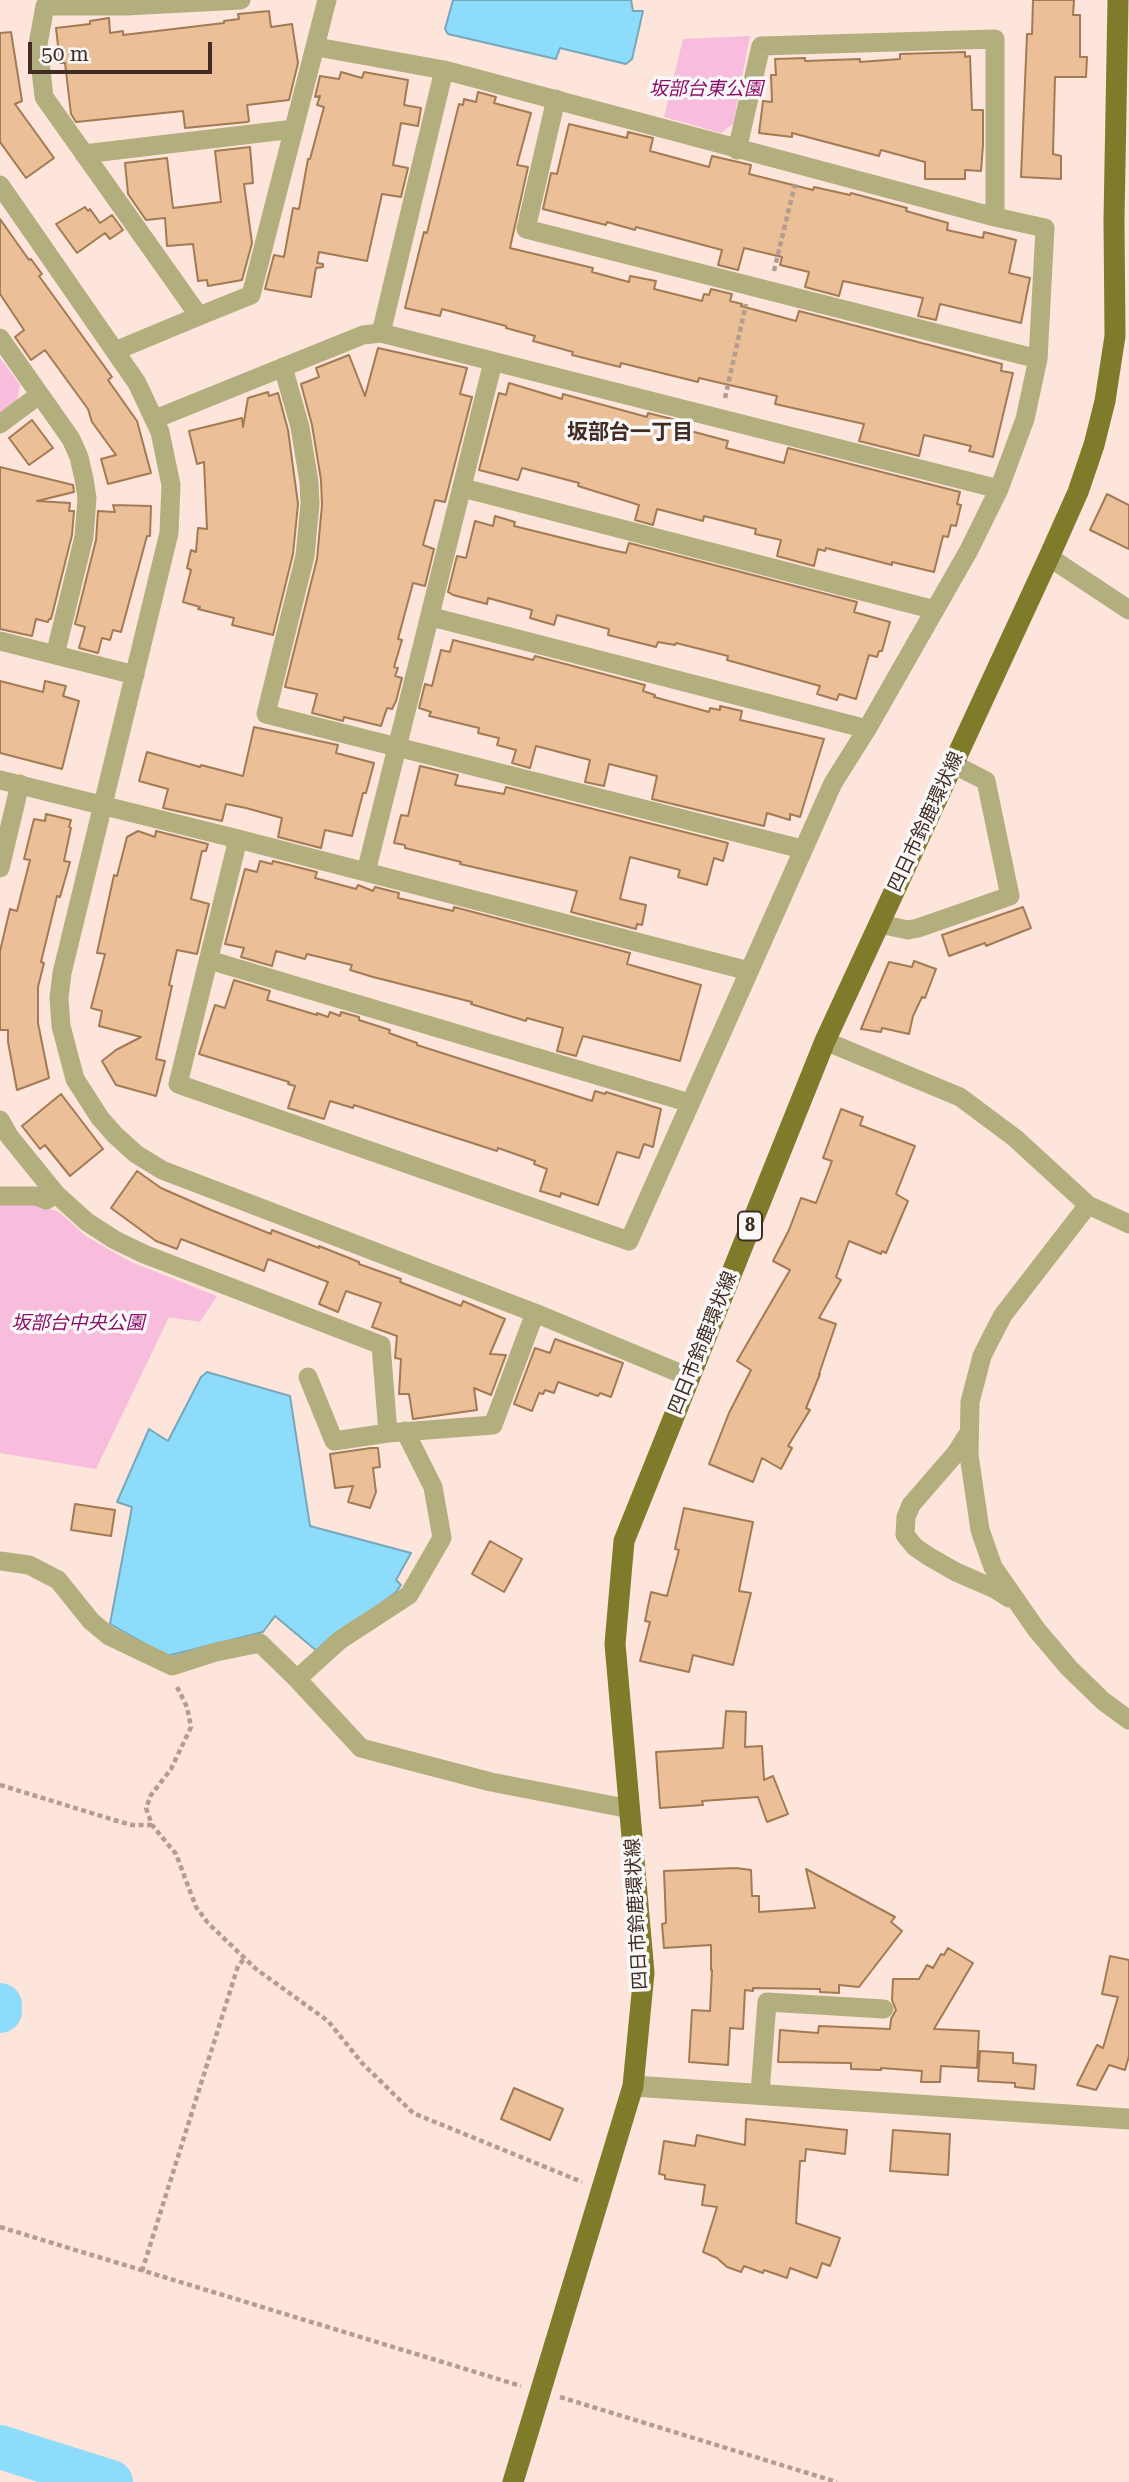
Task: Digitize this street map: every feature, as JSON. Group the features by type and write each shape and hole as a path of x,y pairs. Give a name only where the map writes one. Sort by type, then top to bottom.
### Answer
{"main road":[{"name":"四日市鈴鹿環状線","path":"513,2482 634,2086 644,1973 615,1644 624,1541 825,1041 1049,557 1078,492 1094,445 1122,337 1114,220 1118,0"}],"street":[{"path":"199,316 44,97 38,44 45,6 126,6 241,0"},
{"path":"115,351 251,295 327,0"},
{"path":"737,150 761,46 996,39 995,217"},
{"path":"238,839 178,1084 629,1241 802,849 834,783 969,550 999,489 1025,419 1038,359 1045,228 737,150 444,70 317,47"},
{"path":"381,333 444,70"},
{"path":"556,99 526,229 1038,359"},
{"path":"85,154 294,129"},
{"path":"0,185 137,383 155,419 169,465 170,533 62,973 59,998 61,1026 75,1079 100,1118 136,1153 162,1170 535,1314 689,1377"},
{"path":"155,419 363,335 381,333 999,489"},
{"path":"0,338 71,439 79,457 87,498 84,537 55,655"},
{"path":"366,872 432,617 493,362"},
{"path":"283,367 300,427 310,505 306,556 266,714 802,849"},
{"path":"0,424 39,394"},
{"path":"463,488 935,610"},
{"path":"1049,557 1129,610"},
{"path":"432,617 867,729"},
{"path":"0,641 135,676"},
{"path":"879,924 908,930 918,928 1010,896 986,781 953,764"},
{"path":"0,780 749,971"},
{"path":"0,868 20,784"},
{"path":"209,960 690,1103"},
{"path":"825,1041 960,1097 1015,1138 1088,1205 1129,1224"},
{"path":"3,1132 56,1194 87,1222 115,1240 144,1254 380,1345 396,1432 433,1487 442,1538 409,1595 340,1640 297,1679"},
{"path":"0,1196 36,1196 46,1200 56,1194"},
{"path":"1088,1205 1003,1315 975,1379 968,1434 982,1541 993,1567 1037,1629 1082,1682 1129,1720"},
{"path":"308,1377 334,1441 396,1432 493,1425 535,1314"},
{"path":"968,1434 956,1453 911,1505 906,1517 905,1535 928,1556 995,1589 1019,1605"},
{"path":"0,1561 29,1566 58,1580 91,1621 109,1636 172,1666 216,1652 260,1643 361,1748 491,1782 630,1809"},
{"path":"760,2093 766,2002 884,2009"},
{"path":"634,2086 1129,2119"}],"path":[{"path":"720,419 800,166"},
{"path":"163,1662 182,1695 191,1727 171,1769 147,1802 146,1808 152,1825 176,1854 196,1907 215,1930 244,1959 328,2021 362,2063 413,2113 602,2190"},
{"path":"0,1785 132,1825 152,1825"},
{"path":"142,2272 239,1966 244,1959"},
{"path":"0,2227 836,2482"}],"green space":[{"name":"坂部台東公園","path":"750,36 733,124 721,133 664,117 683,39"},
{"path":"0,358 20,385 17,401 0,412"},
{"name":"坂部台中央公園","path":"0,1204 32,1204 59,1212 87,1237 131,1262 217,1296 200,1322 169,1317 96,1469 0,1453"}],"water":[{"path":"453,0 631,0 633,11 643,11 632,59 626,64 560,48 556,59 448,34 445,29"},
{"path":"207,1372 290,1396 310,1526 411,1553 396,1580 401,1585 396,1592 318,1652 275,1616 263,1632 167,1656 110,1624 132,1507 117,1502 149,1429 168,1441 201,1377"}],"building":[{"path":"1033,0 1074,0 1073,15 1080,15 1080,57 1087,57 1086,77 1055,77 1053,154 1061,156 1061,179 1021,177 1027,34 1032,34"},
{"path":"269,11 271,27 292,24 298,63 289,100 247,105 249,121 185,128 183,111 76,122 71,114 65,63 60,63 56,28 90,24 90,21 109,18 110,33 123,31 123,35 224,23 239,19 238,14"},
{"path":"11,32 22,101 15,104 54,158 26,178 0,142 0,33"},
{"path":"965,52 965,57 970,56 972,110 983,110 983,145 981,171 965,170 965,179 925,179 925,162 881,150 879,156 792,133 792,137 759,133 763,101 772,102 771,75 776,75 775,59 860,59 860,62 900,59 900,54"},
{"path":"341,72 362,78 364,72 408,80 404,105 421,108 418,126 401,123 393,165 408,168 401,197 382,194 367,261 319,252 317,263 323,264 323,267 316,268 311,297 265,289 274,255 284,257 293,208 299,209 308,159 324,107 317,105 320,96 315,97 320,76 339,79"},
{"path":"478,92 496,97 494,103 531,113 517,165 528,167 510,248 593,268 592,272 629,282 630,276 656,281 654,289 702,301 704,294 709,295 711,289 732,294 730,301 742,304 741,306 796,321 799,311 1002,364 1001,371 1013,373 993,457 969,451 971,446 924,435 919,456 859,441 864,424 775,404 777,396 699,378 698,382 621,363 620,367 572,355 573,352 533,341 535,336 506,326 442,309 440,316 405,308 459,104 463,105 464,99 476,102"},
{"path":"569,124 627,138 628,132 653,138 650,151 709,167 712,156 751,165 749,174 813,190 814,187 850,195 851,193 907,208 906,211 948,223 947,230 983,238 984,232 1016,240 1009,273 1030,278 1021,323 940,304 936,320 918,316 923,298 843,281 839,296 805,287 809,272 780,265 782,257 744,248 738,270 718,265 722,250 636,227 635,230 607,222 606,225 543,209 551,173 557,174"},
{"path":"250,147 253,183 244,184 252,243 242,280 208,286 207,280 198,281 193,244 167,246 165,218 146,220 128,194 125,163 167,158 173,208 221,202 215,151"},
{"path":"85,207 88,211 90,209 100,223 112,215 123,230 110,239 105,233 77,253 56,224"},
{"path":"0,219 42,274 39,276 112,377 108,380 137,421 151,473 108,484 101,459 116,455 92,422 88,409 45,350 31,360 15,337 24,330 0,294"},
{"path":"378,348 467,368 460,394 472,397 445,502 435,500 423,545 434,549 425,586 413,583 398,639 402,640 394,667 398,668 395,676 402,678 396,701 392,709 387,708 381,726 344,717 343,721 312,713 317,694 285,687 317,559 322,505 321,480 312,425 301,384 319,377 316,368 349,355 365,396"},
{"path":"509,383 562,399 563,394 647,417 648,413 688,423 687,430 728,441 726,448 784,463 788,448 960,492 957,504 961,505 956,526 951,525 948,537 943,536 934,572 892,562 892,565 826,548 825,551 818,549 814,566 777,556 781,540 755,534 756,529 704,516 703,521 657,509 653,525 635,520 639,505 578,486 579,483 522,468 518,480 479,470 499,393 506,395"},
{"path":"268,392 269,396 278,393 288,430 298,504 293,554 273,635 232,625 234,618 198,609 200,607 183,602 191,570 187,568 191,550 196,552 198,528 207,529 204,462 197,464 189,431 242,418 243,427 248,398"},
{"path":"32,420 53,448 29,465 9,438"},
{"path":"0,467 73,485 74,492 37,501 70,503 69,511 74,511 72,535 51,619 48,622 36,619 32,636 0,629"},
{"path":"1107,494 1129,505 1129,549 1090,530"},
{"path":"113,505 151,506 150,536 147,536 121,632 113,630 110,640 102,638 98,653 79,648 85,627 75,624 96,540 98,511 115,512"},
{"path":"495,516 515,522 514,526 603,548 626,553 629,543 857,602 854,612 890,622 882,651 879,651 877,657 869,655 856,699 839,694 837,700 817,694 820,686 727,660 728,656 676,643 658,642 656,647 608,635 609,629 557,615 554,625 530,618 532,610 488,598 487,604 453,595 448,592 457,556 466,558 475,521 493,526"},
{"path":"453,640 533,660 535,656 645,685 643,691 655,695 654,697 709,712 710,708 720,710 720,706 742,711 740,720 824,739 800,817 790,814 790,820 767,813 764,826 652,799 657,776 609,764 604,786 585,782 590,760 536,746 530,768 512,763 516,750 497,745 499,738 478,733 479,728 429,716 431,712 419,708 425,684 432,686 441,650 450,652"},
{"path":"0,681 43,692 45,681 66,686 63,696 79,701 62,769 0,753"},
{"path":"254,727 338,745 336,753 374,763 352,836 325,830 321,848 278,837 282,818 246,808 226,804 222,821 163,808 168,789 139,781 147,752 243,776"},
{"path":"420,766 458,775 455,785 504,794 506,787 728,843 723,861 714,858 707,885 678,877 680,870 630,857 620,899 646,905 642,925 637,924 636,929 571,912 577,891 460,864 461,862 394,843 401,815 408,816"},
{"path":"46,814 71,820 64,861 70,862 60,897 57,896 41,962 44,963 38,987 38,1023 49,1078 17,1090 8,1030 0,1030 0,951 10,909 17,911 30,860 24,859 34,819 45,821"},
{"path":"138,831 155,837 156,831 208,844 206,851 202,851 191,899 209,904 197,954 177,950 156,1059 165,1061 156,1096 116,1085 102,1061 141,1037 99,1026 102,1011 91,1008 105,954 97,953 114,875 117,876 127,837"},
{"path":"260,861 272,864 273,861 317,872 315,878 356,889 358,885 373,891 375,887 399,893 398,898 453,911 454,907 630,953 627,964 701,985 680,1061 583,1036 576,1056 557,1051 563,1028 527,1018 526,1021 471,1004 472,1002 373,977 350,970 352,965 307,954 305,959 276,951 272,966 241,957 244,948 225,944 245,869 257,872"},
{"path":"1023,907 1031,928 986,946 985,943 949,956 942,935"},
{"path":"914,961 936,969 925,998 922,997 913,1016 909,1034 882,1028 881,1032 861,1029 889,962 912,967"},
{"path":"234,980 270,991 267,1000 317,1015 328,1017 330,1012 340,1016 341,1012 359,1017 359,1020 390,1030 389,1033 417,1045 592,1101 595,1091 606,1092 661,1109 653,1147 644,1144 639,1158 617,1152 598,1205 561,1193 560,1197 540,1191 547,1169 534,1164 535,1161 498,1148 497,1151 354,1105 353,1108 330,1101 324,1119 288,1108 295,1086 288,1084 289,1082 199,1054 215,1005 225,1008"},
{"path":"61,1094 103,1149 70,1176 45,1145 40,1149 22,1126"},
{"path":"841,1109 863,1117 860,1125 915,1146 896,1194 908,1201 886,1253 882,1251 881,1254 849,1241 836,1277 841,1280 819,1318 836,1324 806,1408 810,1410 788,1446 792,1448 781,1469 762,1458 753,1482 709,1464 729,1413 751,1370 737,1361 790,1270 773,1261 801,1198 816,1203 832,1161 823,1158"},
{"path":"137,1171 161,1188 211,1210 271,1234 272,1230 319,1246 461,1306 463,1301 505,1319 490,1354 506,1355 491,1395 474,1388 477,1410 413,1419 409,1394 399,1394 401,1359 395,1358 397,1336 372,1327 381,1303 346,1291 338,1312 319,1304 328,1282 268,1259 264,1271 181,1239 177,1249 156,1241 111,1208"},
{"path":"555,1339 623,1363 611,1397 600,1393 598,1396 558,1382 554,1393 545,1390 543,1394 539,1393 532,1411 514,1404 535,1348 550,1353"},
{"path":"378,1448 380,1467 373,1468 376,1492 370,1508 348,1502 353,1486 335,1488 330,1454"},
{"path":"75,1504 115,1510 111,1536 71,1530"},
{"path":"684,1508 753,1522 739,1591 751,1593 733,1665 693,1655 689,1672 640,1661 650,1622 645,1621 651,1592 667,1596 679,1550 675,1549"},
{"path":"490,1541 522,1559 504,1592 472,1574"},
{"path":"726,1711 746,1712 745,1747 762,1746 764,1780 773,1776 788,1814 767,1822 758,1797 702,1801 703,1805 660,1808 656,1752 723,1748"},
{"path":"736,1868 751,1870 752,1896 759,1896 759,1912 815,1908 806,1869 895,1917 891,1922 902,1931 859,1987 839,1985 839,1993 820,1992 820,1989 745,1990 743,2029 730,2028 728,2065 689,2062 692,2010 710,2011 711,1945 664,1948 664,1871"},
{"path":"948,1948 973,1963 934,2029 979,2031 977,2068 941,2066 940,2082 921,2082 922,2071 851,2069 851,2063 778,2062 780,2030 818,2033 819,2026 890,2029 896,2010 892,2000 893,1979 919,1979 927,1965 933,1968"},
{"path":"1110,1956 1129,1960 1129,2056 1125,2070 1109,2065 1096,2090 1077,2085 1097,2045 1103,2048 1118,1997 1102,1994"},
{"path":"980,2051 1013,2053 1013,2063 1036,2065 1034,2089 1015,2087 1015,2083 978,2081"},
{"path":"514,2088 563,2109 550,2140 501,2119"},
{"path":"746,2119 847,2130 845,2154 806,2149 805,2161 800,2161 796,2223 840,2238 830,2266 822,2263 817,2278 790,2268 787,2278 744,2266 741,2272 703,2252 717,2207 702,2205 705,2185 665,2179 665,2175 659,2174 664,2141 695,2146 697,2135 745,2145"},
{"path":"893,2130 950,2134 948,2175 890,2171"}],"waterway":[{"path":"0,2005 0,2011"},
{"path":"0,2447 111,2482"}],"district":[{"name":"坂部台一丁目","path":"630,433"}]}
